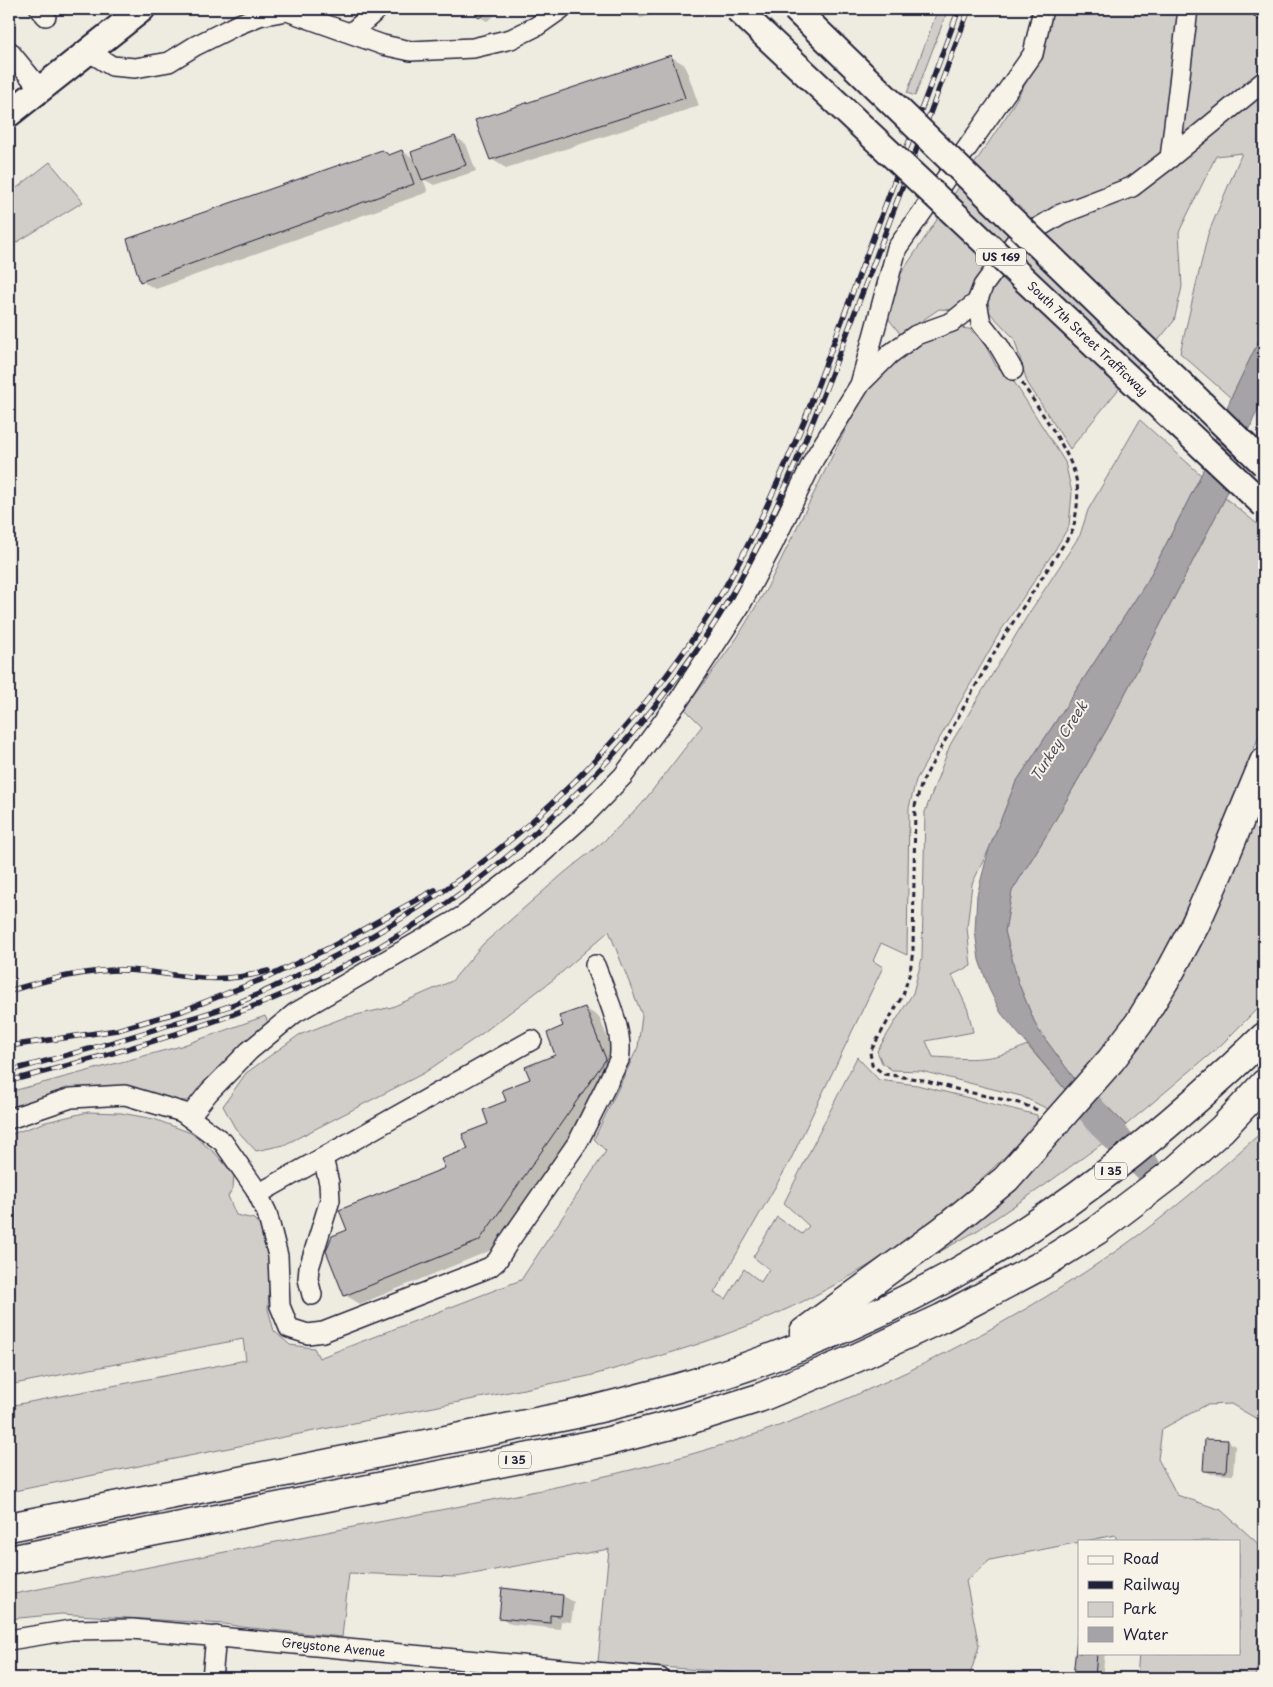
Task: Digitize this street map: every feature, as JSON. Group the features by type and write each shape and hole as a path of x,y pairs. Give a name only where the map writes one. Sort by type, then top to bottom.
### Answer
{"highway":[{"path":"764,1360 935,1236 1006,1179 1111,1060 1139,1023 1195,925 1220,872 1264,762"},
{"name":"I 35","path":"9,1527 576,1414 664,1393 764,1360 864,1318 927,1288 979,1260 1054,1211 1116,1167 1176,1119 1233,1068 1264,1037"},
{"name":"I 35","path":"9,1560 601,1442 686,1421 759,1398 856,1358 942,1318 1042,1265 1096,1231 1243,1118 1264,1084"}],"main road":[{"path":"9,114 142,9"},
{"name":"South 7th Street Trafficway","path":"737,9 1264,505"},
{"name":"US 169","path":"795,9 1264,464"}],"street":[{"path":"351,34 378,9"},
{"path":"88,51 112,66 135,68 169,62 237,25 260,16 285,10 383,46 410,51 473,48 511,39 537,26 561,9"},
{"path":"861,382 897,248 1033,54 1043,9"},
{"path":"1170,158 1188,9"},
{"path":"9,51 40,89"},
{"path":"1013,370 999,346 980,323 977,302 983,286 1016,241 1061,214 1132,187 1264,80"},
{"path":"189,1117 209,1092 249,1051 295,1013 463,916 528,866 586,814 623,776 679,700 740,606 772,546 814,459 861,382 890,354 916,335 952,322 977,302"},
{"path":"9,1119 71,1098 125,1095 182,1112 223,1142 258,1194 267,1213 278,1256 280,1306 289,1328 308,1334 323,1332 478,1272 497,1261 578,1142 619,1060 621,1049 619,1032 595,965"},
{"path":"258,1194 532,1040"},
{"path":"312,1295 308,1279 309,1268 330,1200 329,1183 323,1158"},
{"name":"Greystone Avenue","path":"9,1640 71,1630 132,1629 606,1676 660,1678"},
{"path":"212,1678 216,1636"}],"path":[{"path":"1013,370 1071,461 1077,484 1078,508 1073,530 999,644 922,782 915,806 913,950 910,972 903,995 870,1052 872,1064 884,1074 923,1080 1019,1103 1042,1112"}],"green space":[{"path":"938,9 948,9 915,96 907,93"},
{"path":"1054,9 1264,9 1264,330 1231,398 1180,353 1208,234 1242,153 1216,156 1179,232 1182,287 1174,321 1070,449 1027,382 1014,338 989,312 939,309 901,335 888,318 892,287 1007,115 1028,79 1040,54"},
{"path":"50,162 83,202 9,247 9,194"},
{"path":"959,328 969,329 982,339 996,366 1011,377 1065,462 1072,493 1069,526 1000,632 916,780 909,808 907,955 881,943 873,961 883,967 789,1163 714,1293 726,1299 744,1269 761,1282 769,1269 753,1257 777,1217 802,1234 809,1226 784,1203 857,1057 879,1080 917,1085 1037,1115 1038,1124 959,1199 908,1240 826,1290 781,1312 719,1337 589,1376 9,1492 9,1406 246,1360 243,1339 9,1385 9,1135 46,1122 88,1112 121,1113 154,1119 191,1133 216,1154 234,1175 233,1188 228,1196 236,1215 254,1219 264,1231 270,1261 268,1309 274,1331 290,1345 314,1348 319,1358 521,1280 606,1151 594,1139 638,1047 642,1015 609,931 554,979 480,1035 424,1073 284,1145 256,1151 235,1128 223,1106 246,1073 299,1035 343,1018 392,1007 452,981 483,944 564,873 604,841 641,805 702,726 685,709 737,638 767,588 858,404 868,390 896,360 915,346"},
{"path":"1140,420 1201,475 1148,580 1015,784 989,849 972,884 967,928 971,966 952,975 968,1010 973,1032 926,1041 933,1057 958,1058 992,1057 1027,1045 1069,1094 1052,1111 1021,1096 921,1071 892,1070 882,1063 877,1051 913,993 922,958 925,812 950,745 1026,618 1080,535 1088,510"},
{"path":"1225,498 1261,527 1264,527 1264,724 1199,882 1160,961 1131,1012 1076,1081 1037,1028 1018,982 1005,931 1012,891 1049,831 1108,727"},
{"path":"1264,784 1264,1002 1220,1046 1126,1125 1095,1095"},
{"path":"265,1016 269,1024 195,1097 187,1101 168,1100 123,1091 9,1113 9,1092 181,1046"},
{"path":"1082,1112 1107,1140 978,1230 915,1266"},
{"path":"1264,1130 1264,1423 1231,1404 1206,1405 1162,1429 1158,1459 1177,1495 1221,1510 1264,1549 1264,1659 1258,1663 1256,1678 1137,1678 1139,1654 1240,1654 1240,1540 1117,1540 1115,1535 1090,1540 1078,1540 1078,1542 990,1560 966,1581 979,1646 969,1678 800,1678 598,1662 609,1549 456,1577 349,1573 342,1637 225,1624 61,1614 9,1619 9,1595 616,1474 710,1449 756,1434 886,1382 1007,1320 1084,1273 1122,1247 1159,1220"}],"water":[{"path":"1264,330 1264,398 1253,420 1225,498 1108,727 1049,831 1012,891 1005,931 1018,982 1037,1028 1076,1081 1095,1095 1126,1125 1107,1140 1001,1013 990,991 979,960 975,931 977,895 989,849 1015,784 1148,580 1201,475 1231,398"}],"building":[{"path":"473,9 492,9 479,18"},
{"path":"631,9 653,9 633,15"},
{"path":"671,55 685,98 490,160 475,120"},
{"path":"455,136 466,165 422,180 411,152"},
{"path":"382,150 389,155 402,150 414,184 140,282 127,239"},
{"path":"585,1007 606,1059 479,1241 344,1296 326,1251 332,1236 347,1230 339,1210 445,1168 441,1159 468,1149 462,1134 488,1124 483,1110 506,1101 502,1090 530,1079 525,1067 555,1055 547,1033 563,1026 559,1016"},
{"path":"1205,1439 1228,1440 1226,1472 1203,1471"},
{"path":"502,1588 563,1595 561,1616 550,1615 550,1623 499,1618"},
{"path":"1078,1629 1078,1654 1097,1654 1095,1678 1073,1676"}],"waterway":[{"name":"Turkey Creek","path":"1089,1107 1103,1125 1146,1167"}],"railway":[{"path":"9,1071 113,1042 229,1006 277,986 372,936 426,903 477,867 571,785 614,740 654,691 709,614 740,560 768,504 805,419 959,9"},
{"path":"9,1081 134,1047 216,1020 297,989 381,946 468,888 509,855 548,821 621,746 654,707 709,632 764,533 798,458 829,381 969,9"},
{"path":"9,1046 117,1030 182,1011 268,977 331,947 435,890"},
{"path":"9,991 65,976 108,970 140,971 210,978 239,977 268,971"}]}
